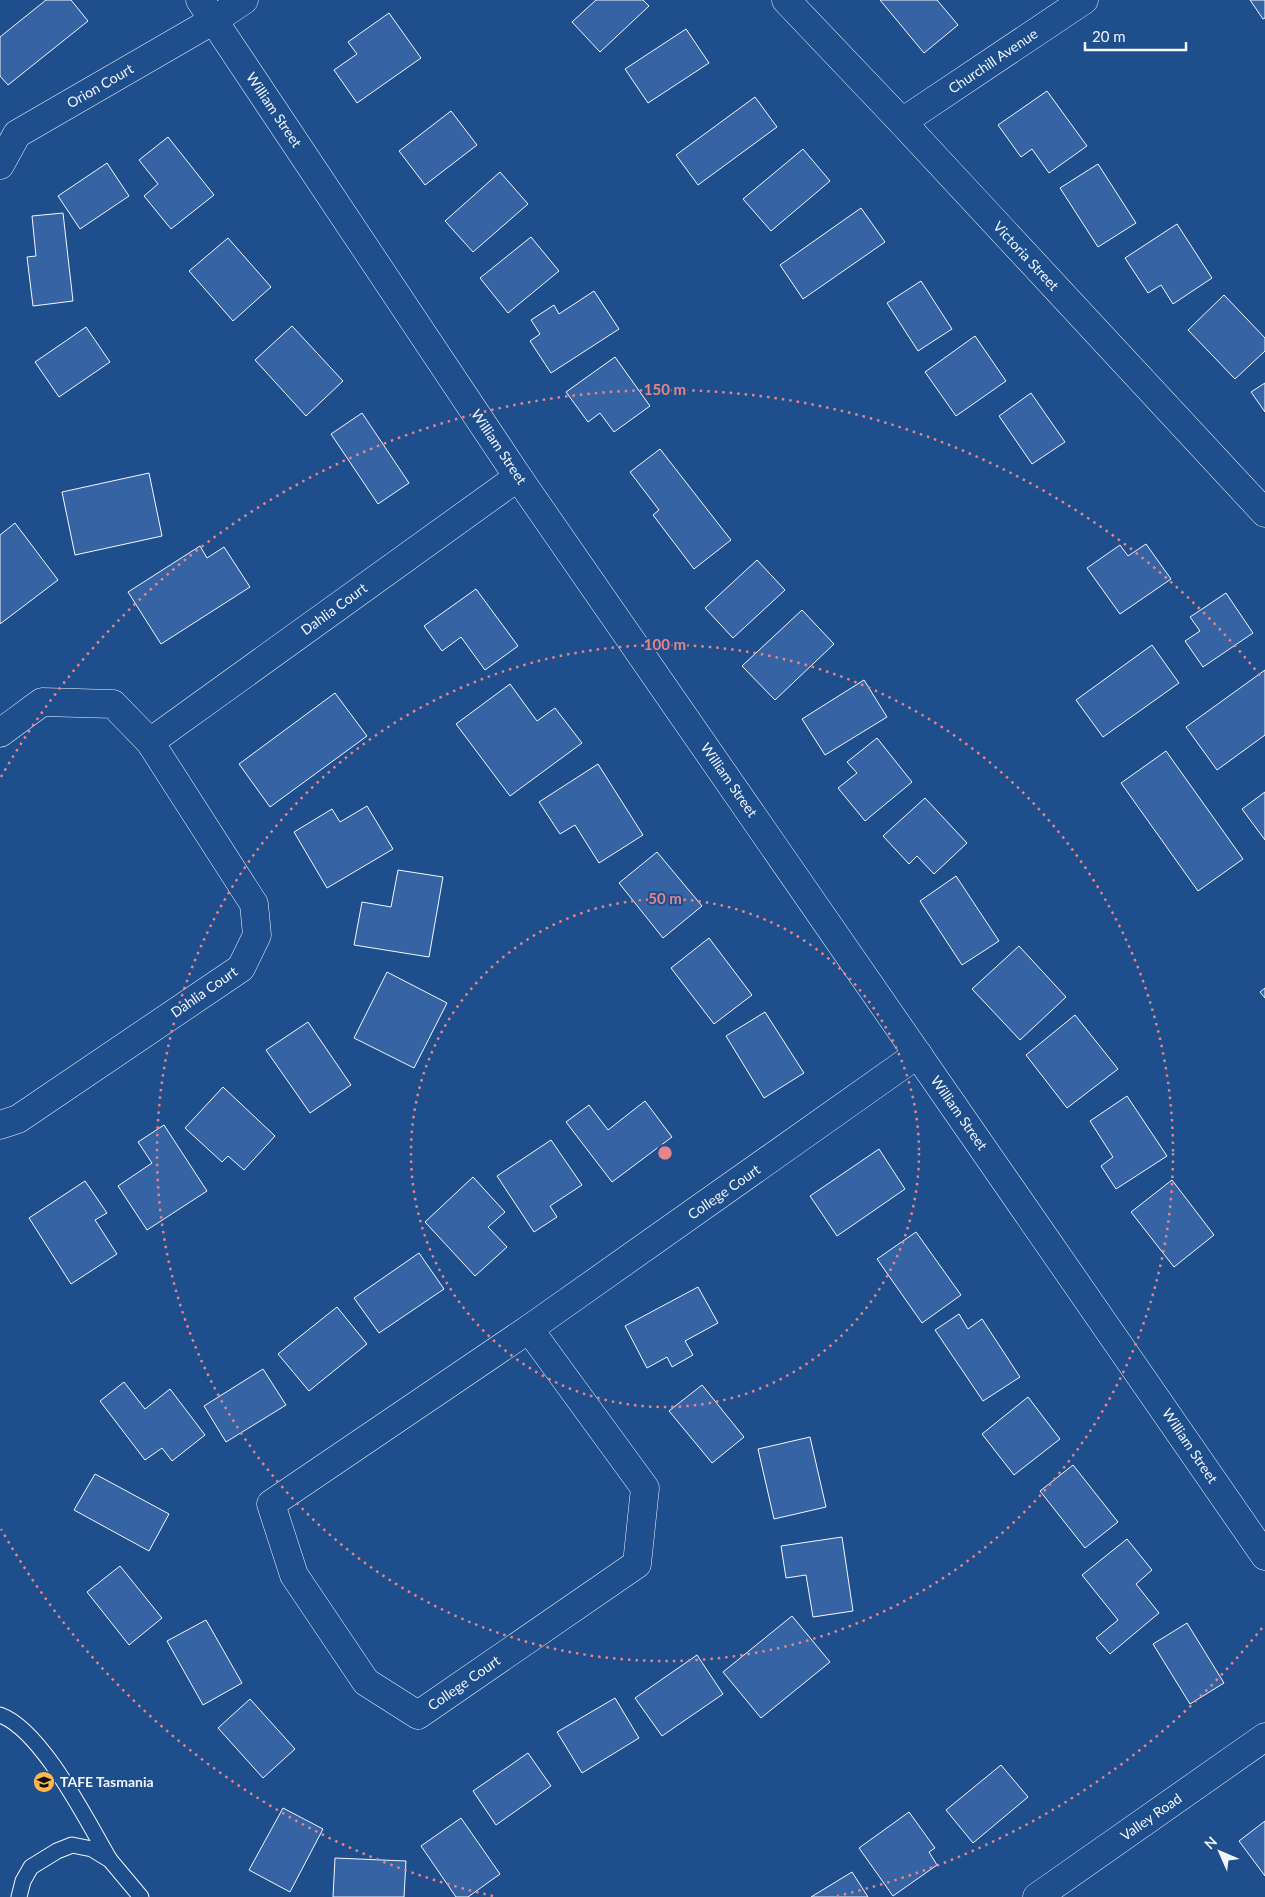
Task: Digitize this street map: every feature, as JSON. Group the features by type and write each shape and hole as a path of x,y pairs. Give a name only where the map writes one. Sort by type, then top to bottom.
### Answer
{"street":[{"name":"Orion Court","path":"0,166 17,134 207,10 244,0"},
{"name":"Victoria Street","path":"786,0 902,122 1265,513"},
{"name":"Churchill Avenue","path":"902,122 1084,0"},
{"name":"William Street","path":"207,10 518,477 1265,1556"},
{"name":"Dahlia Court","path":"150,742 518,477"},
{"name":"Dahlia Court","path":"0,733 42,702 113,704 150,742 254,904 257,935 240,968 18,1119 0,1125"},
{"name":"College Court","path":"529,1329 645,1488 637,1564 418,1715 366,1682 294,1575 271,1504 529,1329 918,1054"},
{"name":"Valley Road","path":"1037,1897 1265,1737"}],"lane":[{"path":"0,1715 9,1718 24,1730 53,1765 110,1860 141,1897"},
{"path":"19,1897 23,1881 31,1867 57,1851 72,1845 92,1849 110,1860"}],"building":[{"path":"46,0 71,0 88,21 8,85 0,76 0,37"},
{"path":"596,0 643,0 649,6 600,52 572,22"},
{"path":"880,0 937,0 958,25 924,53"},
{"path":"1250,0 1265,0 1265,18 1263,19"},
{"path":"389,13 421,58 357,103 334,70 357,54 348,42"},
{"path":"686,29 709,63 648,103 625,69"},
{"path":"1047,91 1087,146 1049,173 1032,149 1021,157 998,125"},
{"path":"755,97 777,127 698,185 676,155"},
{"path":"451,111 477,145 425,185 399,151"},
{"path":"168,137 214,195 171,229 144,196 158,184 139,160"},
{"path":"803,149 830,181 771,231 743,199"},
{"path":"107,163 129,196 80,229 58,196"},
{"path":"1098,164 1136,223 1098,247 1060,188"},
{"path":"500,172 528,204 473,252 445,221"},
{"path":"861,208 885,242 803,299 780,265"},
{"path":"63,213 73,301 33,306 27,257 36,256 32,216"},
{"path":"1177,224 1212,278 1173,304 1161,285 1148,293 1125,258"},
{"path":"531,237 559,271 508,313 480,278"},
{"path":"228,238 271,287 233,321 189,271"},
{"path":"921,281 952,329 918,351 887,303"},
{"path":"594,291 619,329 551,373 530,341 540,334 531,320 554,305 559,314"},
{"path":"1224,295 1265,338 1265,351 1235,379 1188,330"},
{"path":"292,326 343,381 306,416 255,360"},
{"path":"86,327 110,362 59,397 35,362"},
{"path":"975,336 1006,381 956,416 925,372"},
{"path":"615,357 650,406 614,432 600,413 588,422 566,392"},
{"path":"1265,383 1265,412 1251,392"},
{"path":"1031,393 1065,442 1032,464 999,416"},
{"path":"362,413 409,483 378,504 331,434"},
{"path":"660,449 731,540 694,569 653,515 659,510 630,472"},
{"path":"149,473 162,536 75,555 62,492"},
{"path":"15,523 58,580 0,624 0,535"},
{"path":"1146,544 1171,579 1120,614 1087,568 1120,545 1128,556"},
{"path":"200,546 207,558 224,547 250,587 161,644 128,592"},
{"path":"757,560 785,590 733,638 705,608"},
{"path":"476,589 518,646 485,670 461,637 442,651 424,626"},
{"path":"1226,593 1253,633 1203,667 1185,641 1200,631 1190,617"},
{"path":"802,610 834,644 775,700 742,666"},
{"path":"1152,645 1179,683 1103,737 1076,700"},
{"path":"1265,670 1265,735 1217,770 1186,727"},
{"path":"864,680 887,717 825,755 802,719"},
{"path":"510,684 537,721 555,708 582,743 510,796 456,724"},
{"path":"335,693 367,736 270,807 239,764"},
{"path":"877,738 912,782 865,821 838,788 857,773 847,762"},
{"path":"1166,751 1243,859 1198,891 1121,783"},
{"path":"598,764 643,835 599,863 575,825 560,834 539,802"},
{"path":"1265,792 1265,840 1242,809"},
{"path":"925,798 967,843 934,874 917,856 909,864 883,836"},
{"path":"367,806 393,849 327,888 294,832 332,809 340,822"},
{"path":"657,852 702,906 663,938 619,883"},
{"path":"398,870 443,877 429,957 354,945 362,902 391,907"},
{"path":"956,876 999,941 962,965 920,901"},
{"path":"709,938 752,995 714,1024 671,968"},
{"path":"1019,946 1066,997 1020,1040 972,989"},
{"path":"387,972 447,1003 414,1068 354,1038"},
{"path":"1265,988 1265,998 1260,992"},
{"path":"765,1012 804,1073 764,1098 726,1036"},
{"path":"1075,1015 1118,1069 1067,1108 1026,1055"},
{"path":"308,1022 351,1085 310,1113 266,1050"},
{"path":"223,1087 275,1136 244,1170 228,1156 222,1162 185,1128"},
{"path":"1127,1096 1167,1156 1116,1189 1101,1166 1113,1157 1090,1121"},
{"path":"645,1101 672,1137 612,1182 566,1122 589,1105 608,1130"},
{"path":"164,1125 207,1191 147,1230 118,1186 152,1163 138,1142"},
{"path":"551,1140 582,1185 550,1206 557,1217 534,1232 497,1176"},
{"path":"879,1149 905,1189 837,1236 810,1196"},
{"path":"473,1177 505,1212 488,1227 507,1247 475,1276 425,1222"},
{"path":"1172,1180 1214,1235 1174,1267 1131,1212"},
{"path":"85,1181 107,1213 95,1220 117,1254 71,1284 29,1218"},
{"path":"916,1232 961,1295 922,1323 877,1259"},
{"path":"419,1253 444,1289 379,1333 354,1298"},
{"path":"698,1287 718,1323 685,1341 693,1355 672,1367 667,1357 647,1368 625,1326"},
{"path":"337,1307 367,1344 309,1391 278,1354"},
{"path":"959,1314 968,1329 982,1319 1020,1377 983,1401 935,1330"},
{"path":"263,1369 286,1405 226,1442 204,1406"},
{"path":"124,1382 145,1409 170,1389 205,1435 172,1461 162,1448 145,1460 100,1401"},
{"path":"702,1385 744,1437 712,1463 669,1411"},
{"path":"1028,1397 1060,1439 1014,1475 982,1434"},
{"path":"810,1437 826,1507 774,1519 758,1449"},
{"path":"1073,1465 1118,1522 1085,1548 1040,1491"},
{"path":"95,1474 169,1514 149,1551 74,1510"},
{"path":"842,1537 853,1611 813,1617 806,1575 786,1578 781,1546"},
{"path":"1127,1539 1152,1570 1136,1584 1159,1613 1110,1654 1096,1638 1118,1620 1082,1575"},
{"path":"120,1566 162,1618 129,1645 87,1592"},
{"path":"792,1616 830,1662 761,1718 723,1672"},
{"path":"206,1620 242,1683 203,1705 167,1641"},
{"path":"1187,1623 1224,1683 1190,1704 1153,1644"},
{"path":"697,1655 723,1694 662,1736 635,1698"},
{"path":"615,1698 639,1738 582,1773 557,1732"},
{"path":"250,1699 295,1749 263,1778 218,1728"},
{"path":"528,1753 551,1786 496,1825 473,1791"},
{"path":"1001,1765 1028,1797 973,1843 946,1810"},
{"path":"283,1808 323,1829 290,1892 249,1870"},
{"path":"909,1812 935,1848 929,1852 937,1865 893,1896 859,1848"},
{"path":"461,1818 500,1874 468,1897 456,1897 421,1846"},
{"path":"1265,1821 1265,1876 1239,1841"},
{"path":"335,1858 406,1861 404,1897 333,1897"},
{"path":"852,1872 868,1897 811,1897"}],"place":[{"name":"TAFE Tasmania","path":"44,1782"}]}
